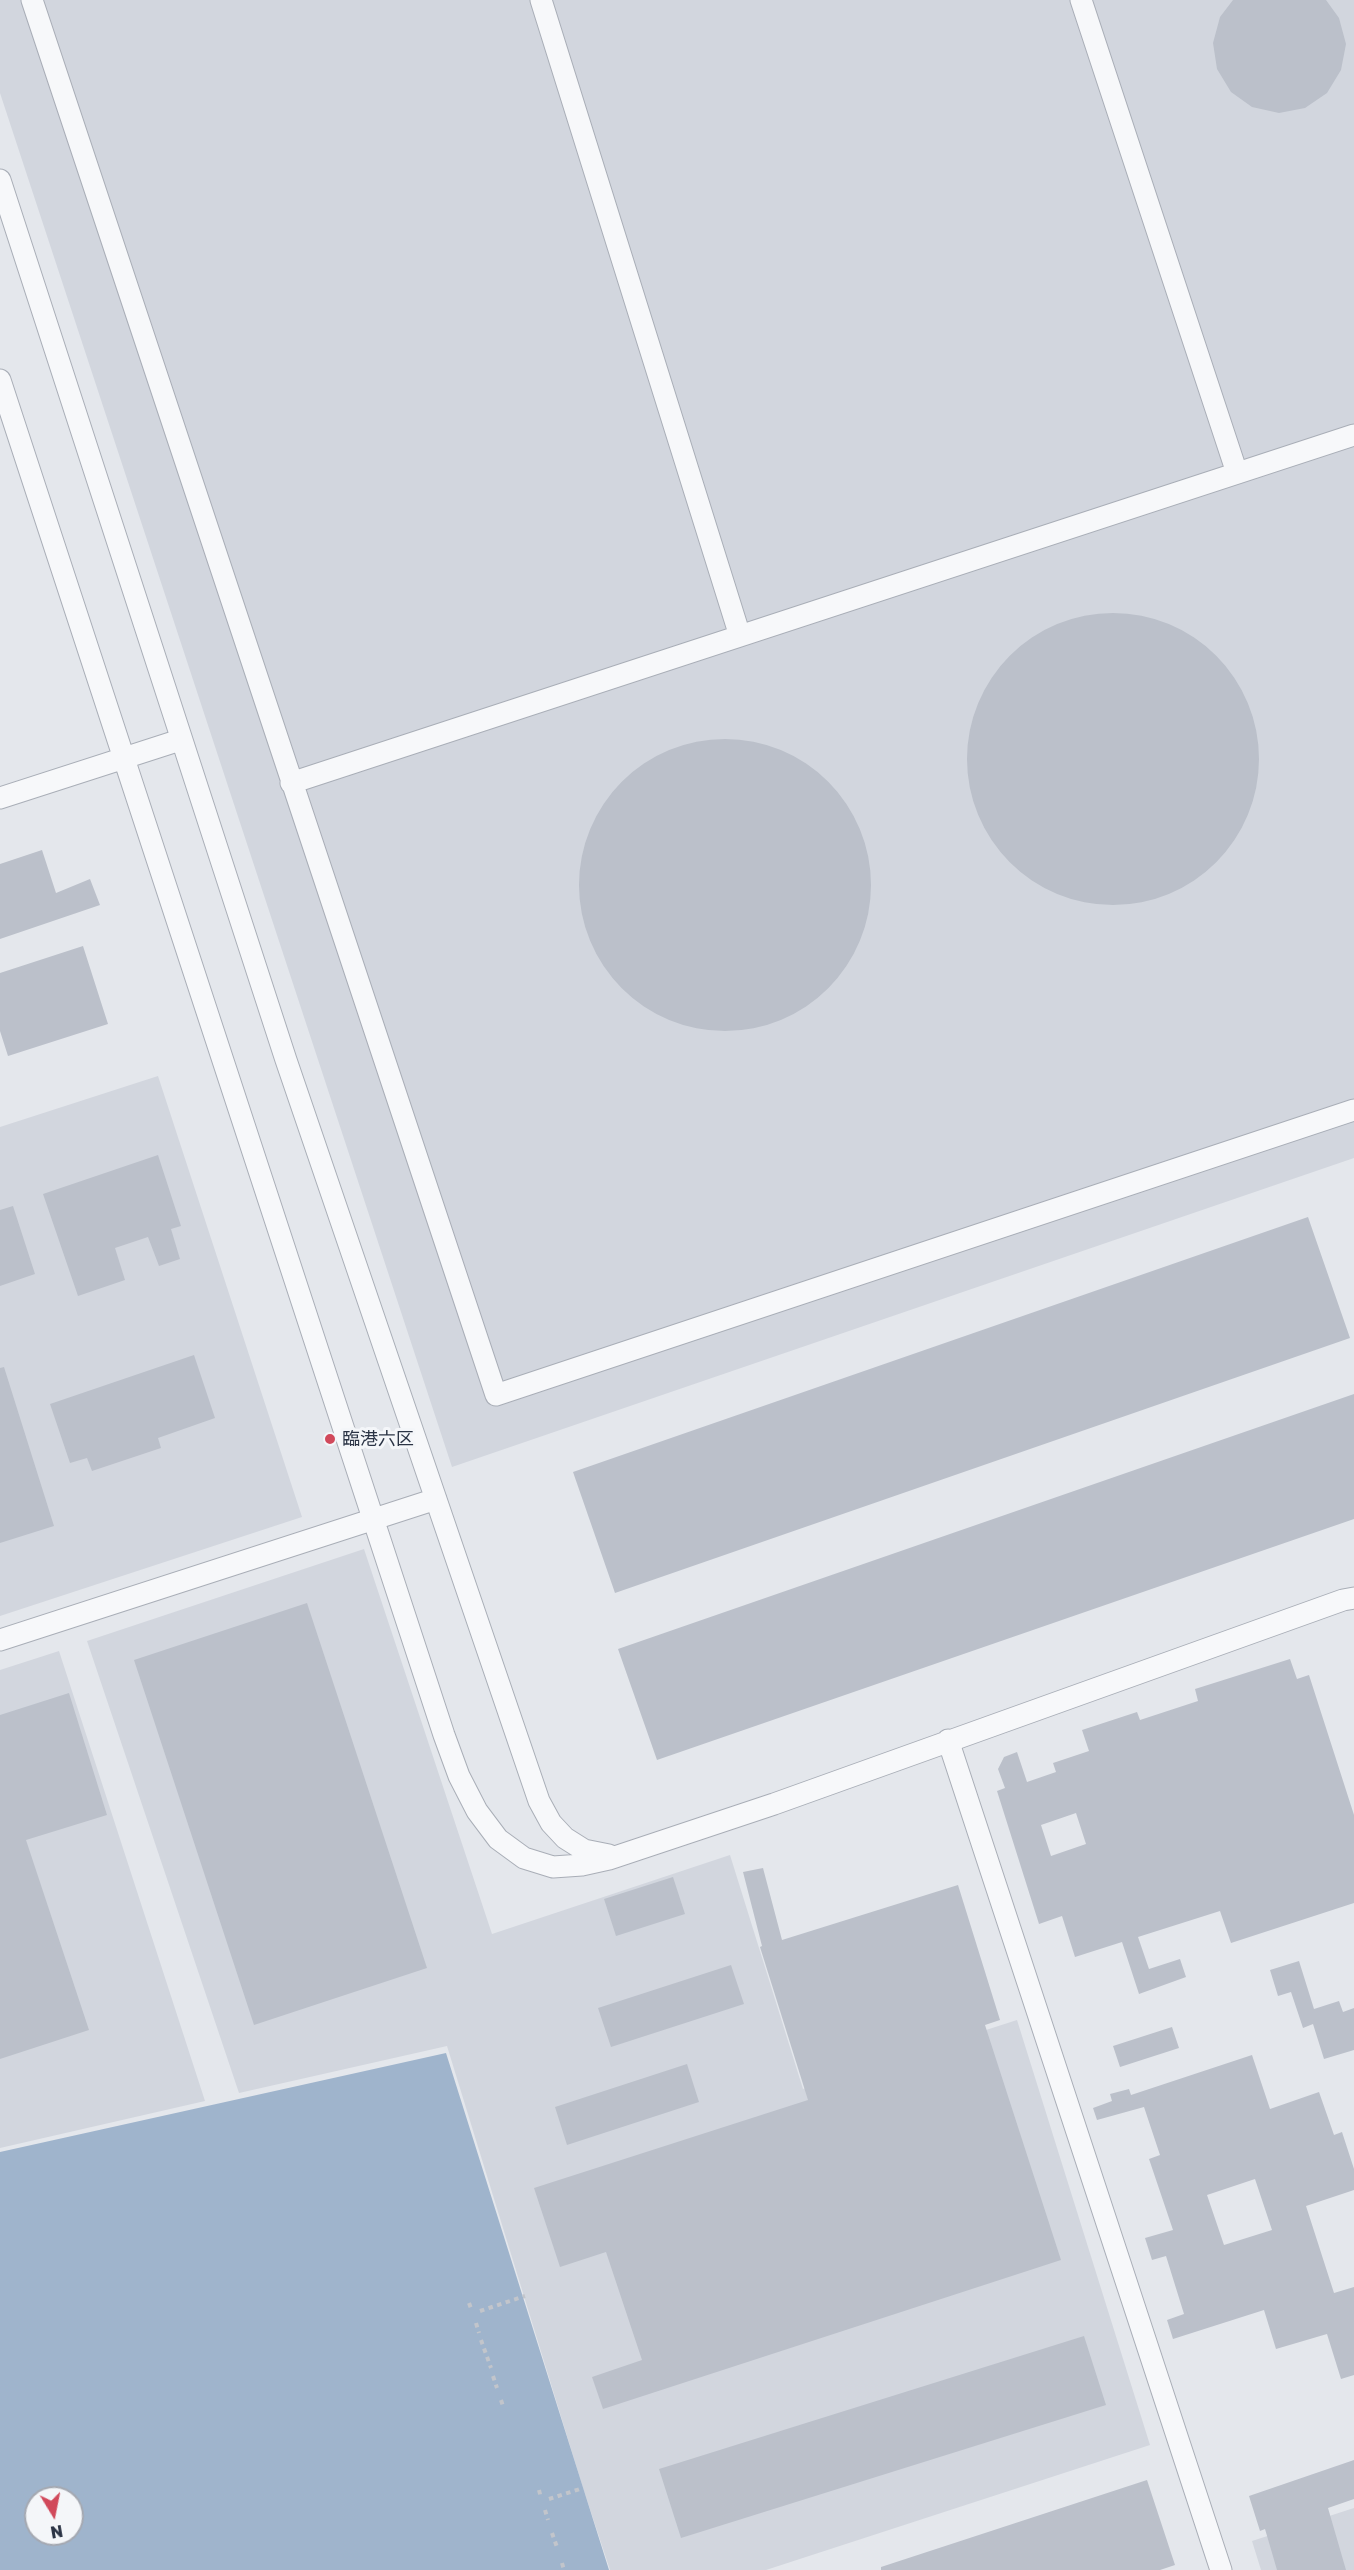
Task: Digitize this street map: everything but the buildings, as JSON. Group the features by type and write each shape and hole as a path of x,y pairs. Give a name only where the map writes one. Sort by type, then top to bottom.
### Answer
{"street":[{"path":"32,0 496,1395 1354,1110"},
{"path":"541,0 740,636"},
{"path":"1081,0 1237,473"},
{"path":"0,180 180,740 539,1801 551,1823 565,1838 584,1851 622,1855"},
{"path":"0,380 444,1735 459,1776 477,1812 498,1839 525,1858 553,1867 582,1865 622,1855 774,1804 948,1740 1354,1598"},
{"path":"291,783 1354,435"},
{"path":"0,798 180,740"},
{"path":"0,1640 436,1499"},
{"path":"948,1740 1221,2570"}],"path":[{"path":"480,2311 525,2296"},
{"path":"469,2303 472,2311"},
{"path":"476,2323 479,2333"},
{"path":"481,2340 491,2368"},
{"path":"493,2376 497,2388"},
{"path":"501,2400 503,2406"},
{"path":"549,2499 583,2488"},
{"path":"539,2490 541,2498"},
{"path":"545,2510 548,2520"},
{"path":"552,2533 558,2550"},
{"path":"562,2563 564,2570"}],"shaded area":[{"path":"0,0 1354,0 1354,1158 452,1467 0,93"},
{"path":"158,1076 302,1517 0,1616 0,1127"},
{"path":"364,1549 492,1934 730,1855 803,2089 1017,2020 1150,2445 766,2570 610,2570 447,2046 239,2093 87,1641"},
{"path":"59,1651 205,2101 0,2148 0,1670"},
{"path":"1354,2508 1354,2570 1261,2570 1252,2541"}],"water":[{"path":"446,2053 609,2570 0,2570 0,2152"}],"place":[{"name":"臨港六区","path":"330,1439"}]}
